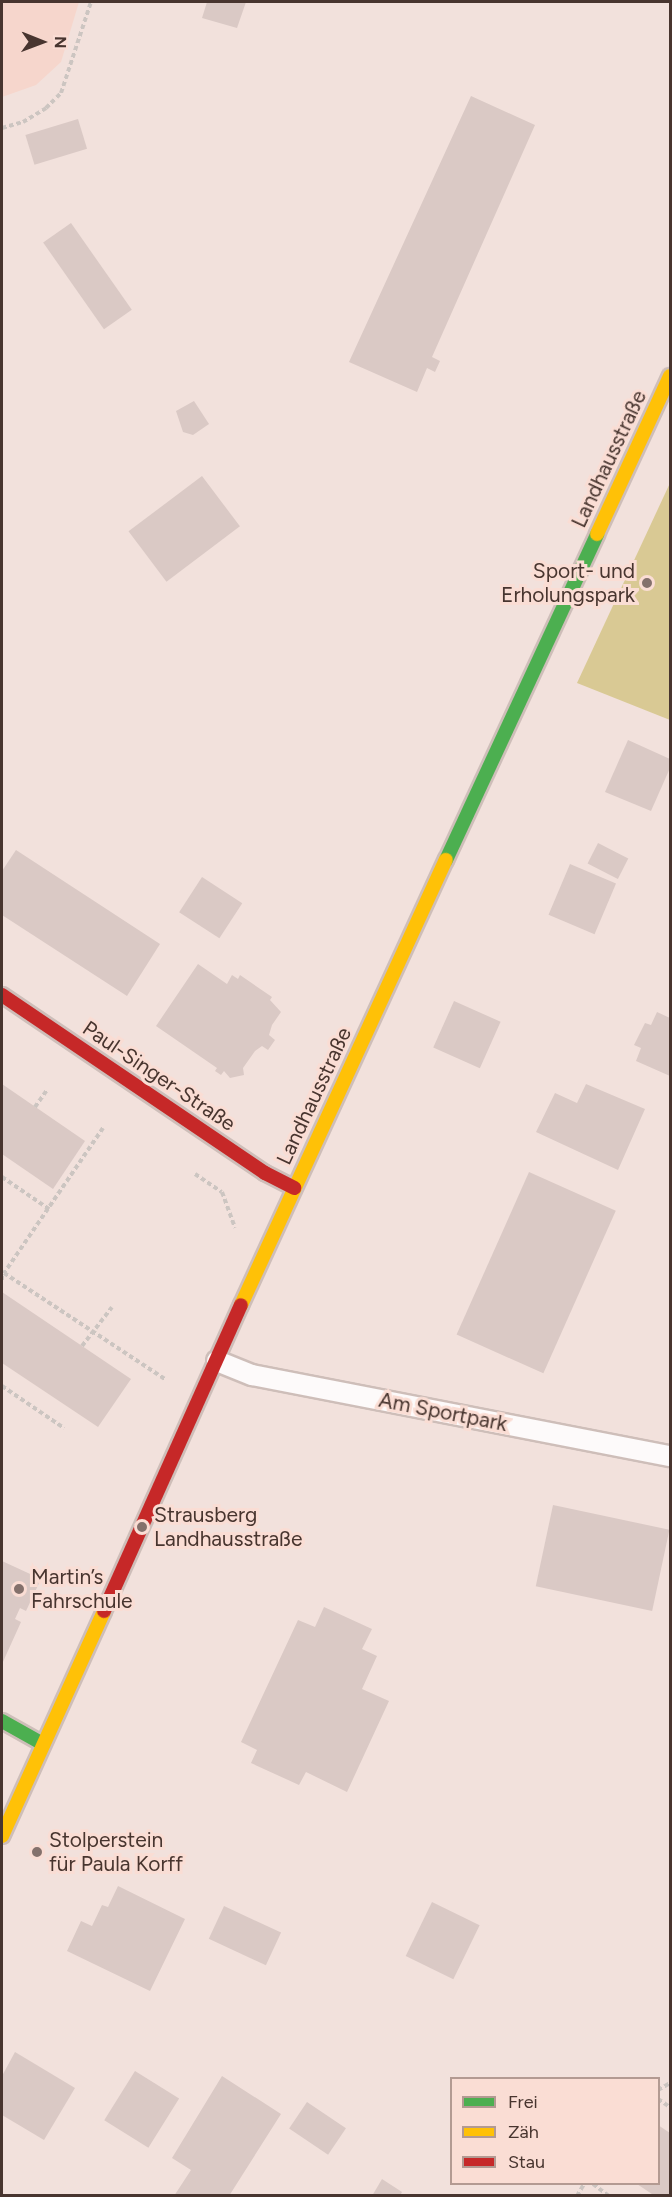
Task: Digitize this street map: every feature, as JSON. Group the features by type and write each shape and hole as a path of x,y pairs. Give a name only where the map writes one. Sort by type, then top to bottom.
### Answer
{"street":[{"name":"Landhausstraße","path":"2,1836 294,1188 670,376"},
{"name":"Paul-Singer-Straße","path":"2,995 265,1173 294,1188"},
{"path":"2,1721 43,1744"}],"lane":[{"name":"Am Sportpark","path":"217,1361 267,1378 670,1456"}],"path":[{"path":"2,128 30,118 46,108 61,93 91,2"},
{"path":"35,1107 47,1090"},
{"path":"2,1280 3,1272 49,1209 103,1128"},
{"path":"194,1173 222,1192 237,1234"},
{"path":"2,1176 49,1209"},
{"path":"3,1272 170,1382"},
{"path":"82,1346 112,1307"},
{"path":"2,1386 64,1428"},
{"path":"594,2185 609,2196"}],"shaded area":[{"path":"2,2 79,2 61,62 36,85 2,97"},
{"name":"Sport- und Erholungspark","path":"670,483 670,720 577,683"}],"building":[{"path":"207,2 246,2 237,28 202,18"},
{"path":"471,96 535,125 432,357 440,361 435,372 427,368 417,392 349,362"},
{"path":"78,119 87,149 34,165 25,135"},
{"path":"71,223 132,310 104,329 43,243"},
{"path":"194,401 209,424 193,435 183,432 176,411"},
{"path":"202,476 240,526 166,582 129,531"},
{"path":"628,740 670,759 670,768 651,811 605,792"},
{"path":"598,843 628,858 618,879 588,863"},
{"path":"16,850 160,944 127,996 2,915 2,871"},
{"path":"570,864 616,884 595,934 549,915"},
{"path":"202,877 242,903 219,938 179,912"},
{"path":"198,964 227,984 232,975 238,979 240,975 272,997 270,1000 281,1012 272,1025 269,1035 275,1040 268,1050 262,1046 255,1051 243,1068 244,1075 230,1078 224,1071 221,1075 215,1071 217,1068 156,1026"},
{"path":"454,1001 501,1022 480,1068 433,1048"},
{"path":"657,1012 670,1018 670,1076 636,1061 641,1048 634,1045 645,1023 651,1025"},
{"path":"2,1084 85,1141 53,1189 2,1154"},
{"path":"586,1084 645,1109 618,1170 536,1132 555,1093 577,1103"},
{"path":"529,1172 616,1211 543,1373 457,1335"},
{"path":"2,1292 131,1379 98,1427 2,1363"},
{"path":"553,1505 669,1530 652,1611 536,1586"},
{"name":"Martin’s Fahrschule","path":"2,1561 41,1579 26,1611 20,1608 15,1619 21,1622 2,1664"},
{"path":"324,1607 372,1629 362,1649 377,1656 362,1689 389,1701 347,1792 306,1772 299,1785 251,1763 257,1750 241,1742 298,1620 315,1627"},
{"path":"118,1886 185,1919 150,1991 67,1951 81,1921 92,1926 102,1905 108,1907"},
{"path":"432,1902 480,1925 453,1979 406,1956"},
{"path":"224,1906 281,1933 266,1965 209,1939"},
{"path":"15,2052 75,2088 44,2140 2,2115 2,2076"},
{"path":"135,2071 179,2099 148,2148 104,2120"},
{"path":"222,2076 281,2114 229,2196 174,2196 191,2170 172,2158"},
{"path":"307,2102 346,2128 328,2155 289,2129"},
{"path":"660,2126 670,2133 670,2196 655,2196 638,2185 660,2185"},
{"path":"382,2179 402,2192 400,2196 372,2196"}],"traffic: fast":[{"path":"446,860 597,534"},
{"path":"2,1721 43,1744"}],"traffic: slow":[{"path":"597,534 670,376"},
{"path":"241,1305 446,860"},
{"path":"2,1836 104,1611"}],"traffic: jam":[{"path":"2,995 265,1173 294,1188"},
{"path":"104,1611 241,1305"}],"place":[{"name":"Sport- und Erholungspark","path":"647,583"},
{"name":"Strausberg Landhausstraße","path":"142,1527"},
{"name":"Martin’s Fahrschule","path":"19,1589"},
{"name":"Stolperstein für Paula Korff","path":"37,1852"}]}
